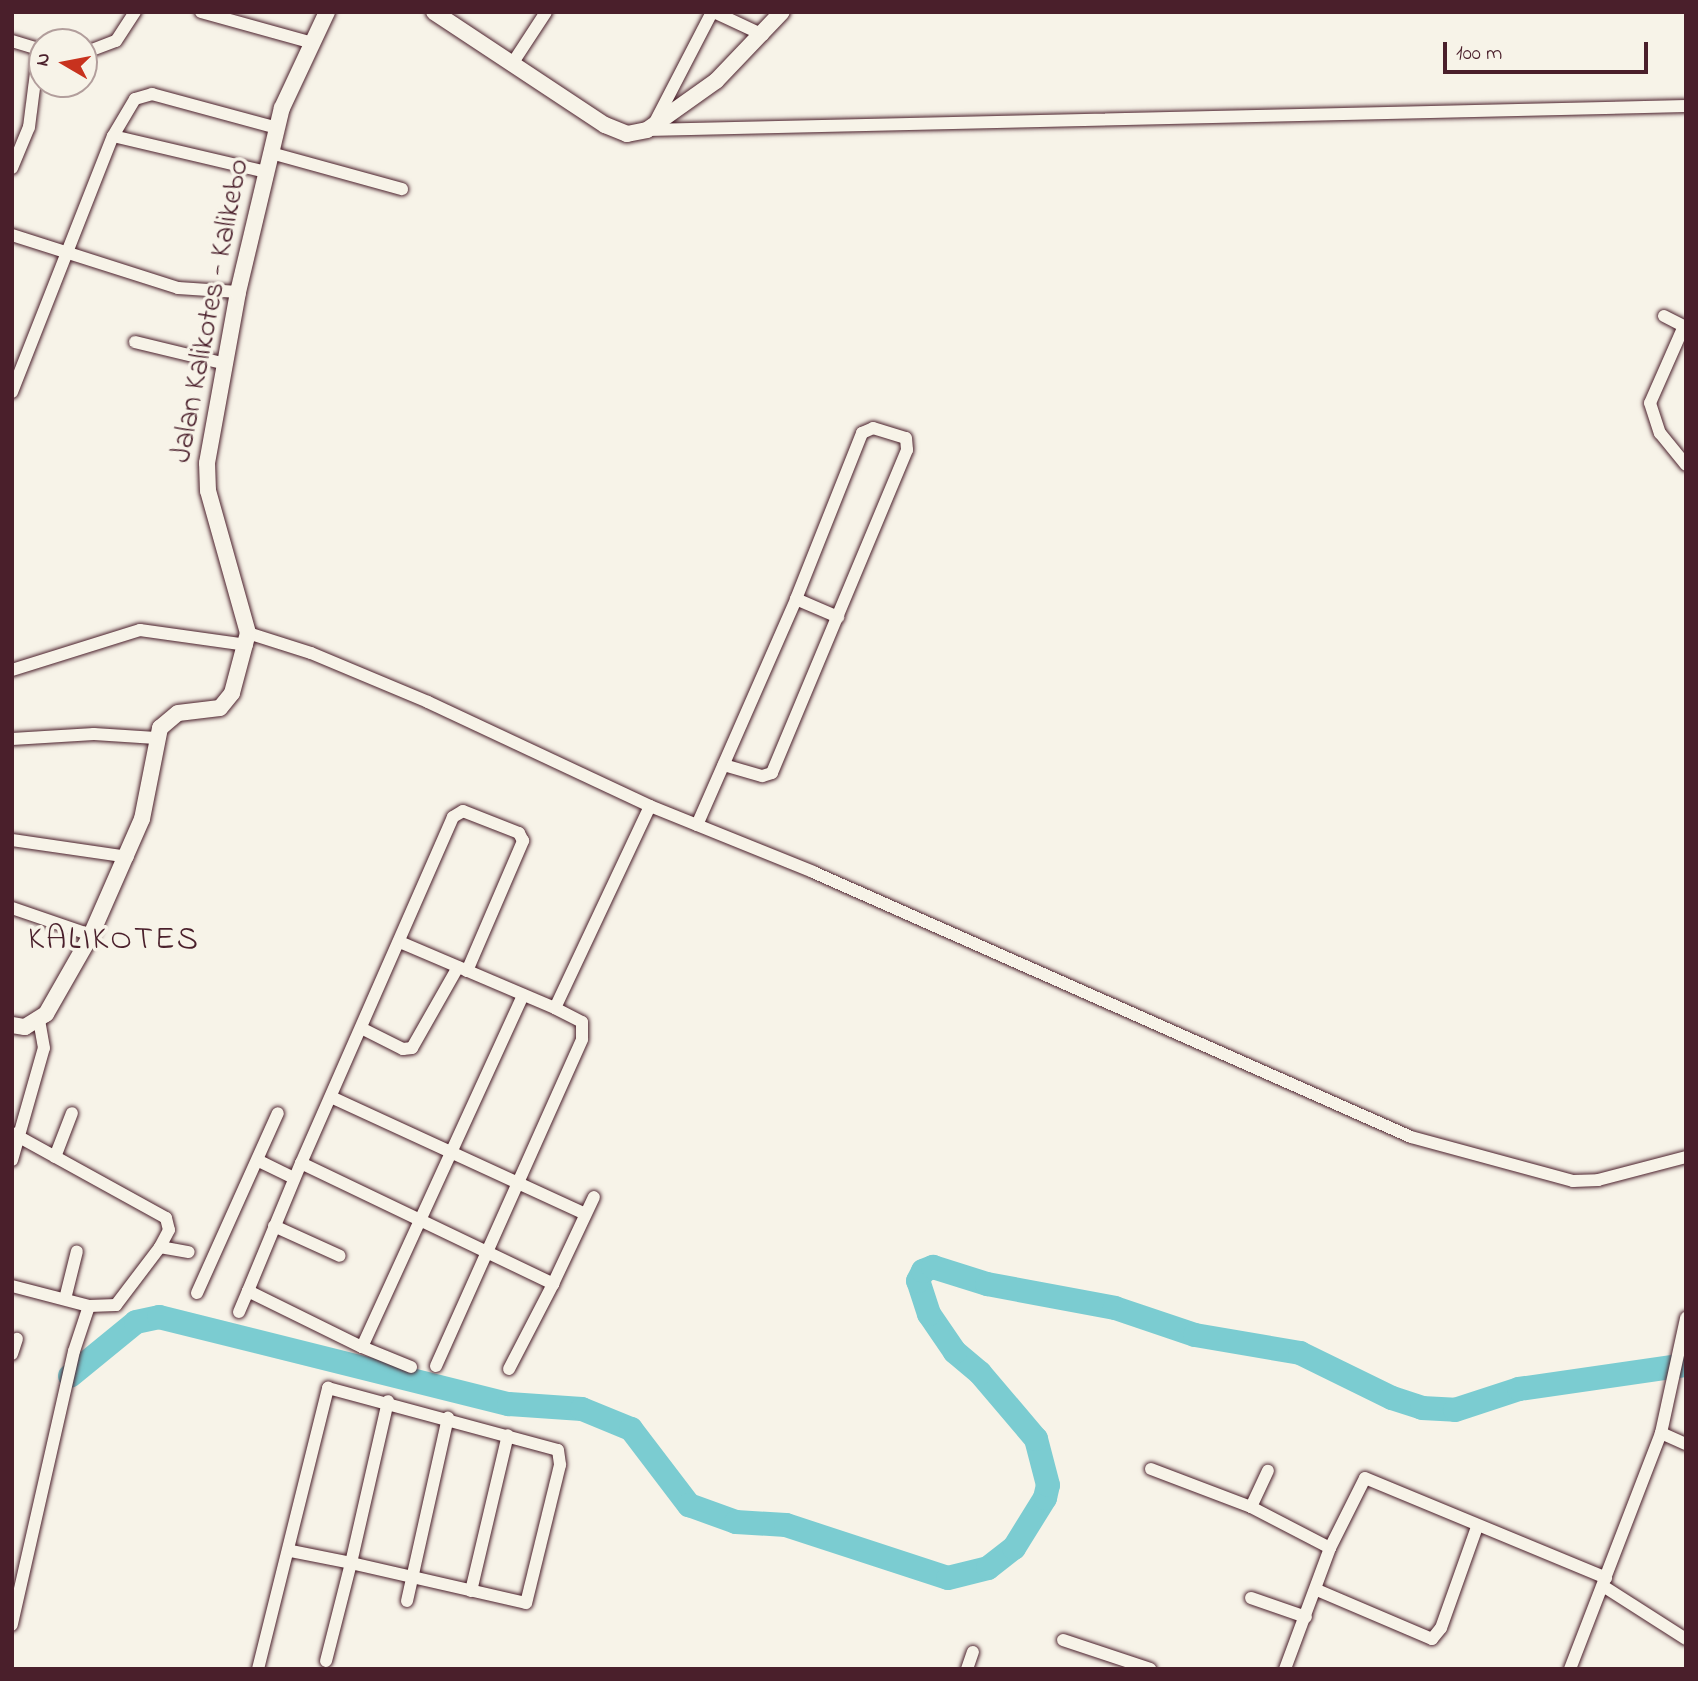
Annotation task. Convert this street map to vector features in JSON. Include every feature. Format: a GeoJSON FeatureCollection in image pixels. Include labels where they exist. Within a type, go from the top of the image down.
{"type":"FeatureCollection","features":[{"type":"Feature","properties":{"kind":"street"},"geometry":{"type":"LineString","coordinates":[[98,48],[116,41],[135,12]]}},
{"type":"Feature","properties":{"kind":"street"},"geometry":{"type":"LineString","coordinates":[[201,12],[313,43]]}},
{"type":"Feature","properties":{"kind":"street","name":"Jalan Kalikotes - Kalikebo"},"geometry":{"type":"LineString","coordinates":[[247,639],[206,478],[238,292],[277,128],[288,92],[327,12]]}},
{"type":"Feature","properties":{"kind":"street"},"geometry":{"type":"LineString","coordinates":[[434,12],[615,131],[650,127],[1686,106]]}},
{"type":"Feature","properties":{"kind":"street"},"geometry":{"type":"LineString","coordinates":[[512,64],[546,12]]}},
{"type":"Feature","properties":{"kind":"street"},"geometry":{"type":"LineString","coordinates":[[650,127],[713,12],[763,35]]}},
{"type":"Feature","properties":{"kind":"street"},"geometry":{"type":"LineString","coordinates":[[650,127],[716,81],[763,35],[782,12]]}},
{"type":"Feature","properties":{"kind":"street"},"geometry":{"type":"LineString","coordinates":[[12,392],[113,136],[135,99],[152,94],[277,128]]}},
{"type":"Feature","properties":{"kind":"street"},"geometry":{"type":"LineString","coordinates":[[12,168],[18,139],[33,109],[34,98]]}},
{"type":"Feature","properties":{"kind":"street"},"geometry":{"type":"LineString","coordinates":[[113,136],[267,172]]}},
{"type":"Feature","properties":{"kind":"street"},"geometry":{"type":"LineString","coordinates":[[271,153],[401,189]]}},
{"type":"Feature","properties":{"kind":"street"},"geometry":{"type":"LineString","coordinates":[[12,235],[178,288],[238,292]]}},
{"type":"Feature","properties":{"kind":"street"},"geometry":{"type":"LineString","coordinates":[[1664,316],[1685,327],[1650,403],[1660,433],[1686,465]]}},
{"type":"Feature","properties":{"kind":"street"},"geometry":{"type":"LineString","coordinates":[[135,342],[226,364]]}},
{"type":"Feature","properties":{"kind":"street"},"geometry":{"type":"LineString","coordinates":[[697,825],[796,599],[862,433],[873,428],[906,438],[907,450],[772,773],[762,776],[724,765]]}},
{"type":"Feature","properties":{"kind":"street"},"geometry":{"type":"LineString","coordinates":[[796,599],[838,617]]}},
{"type":"Feature","properties":{"kind":"street"},"geometry":{"type":"LineString","coordinates":[[12,670],[140,630],[247,639],[311,653],[416,697],[650,806],[1411,1137],[1573,1181],[1598,1180],[1686,1157]]}},
{"type":"Feature","properties":{"kind":"street"},"geometry":{"type":"LineString","coordinates":[[12,1025],[25,1027],[39,1020],[57,997],[91,934],[128,857],[147,802],[156,738],[164,721],[178,713],[214,710],[226,705],[247,639]]}},
{"type":"Feature","properties":{"kind":"street"},"geometry":{"type":"LineString","coordinates":[[12,739],[94,734],[156,738]]}},
{"type":"Feature","properties":{"kind":"street"},"geometry":{"type":"LineString","coordinates":[[555,1007],[650,806]]}},
{"type":"Feature","properties":{"kind":"street"},"geometry":{"type":"LineString","coordinates":[[239,1312],[294,1178],[360,1028],[400,942],[456,814],[467,812],[519,833],[523,841],[463,969],[412,1048],[403,1049],[360,1028]]}},
{"type":"Feature","properties":{"kind":"street"},"geometry":{"type":"LineString","coordinates":[[12,840],[128,857]]}},
{"type":"Feature","properties":{"kind":"street"},"geometry":{"type":"LineString","coordinates":[[12,908],[91,934]]}},
{"type":"Feature","properties":{"kind":"street"},"geometry":{"type":"LineString","coordinates":[[400,942],[555,1007],[582,1022],[583,1033],[436,1366]]}},
{"type":"Feature","properties":{"kind":"street"},"geometry":{"type":"LineString","coordinates":[[362,1347],[523,995]]}},
{"type":"Feature","properties":{"kind":"street"},"geometry":{"type":"LineString","coordinates":[[12,1160],[16,1135],[44,1048],[39,1020]]}},
{"type":"Feature","properties":{"kind":"street"},"geometry":{"type":"LineString","coordinates":[[331,1097],[585,1214]]}},
{"type":"Feature","properties":{"kind":"street"},"geometry":{"type":"LineString","coordinates":[[55,1157],[72,1113]]}},
{"type":"Feature","properties":{"kind":"street"},"geometry":{"type":"LineString","coordinates":[[197,1293],[259,1161],[278,1113]]}},
{"type":"Feature","properties":{"kind":"street"},"geometry":{"type":"LineString","coordinates":[[12,1286],[89,1306],[116,1305],[160,1247],[169,1230],[166,1218],[16,1135]]}},
{"type":"Feature","properties":{"kind":"street"},"geometry":{"type":"LineString","coordinates":[[259,1161],[294,1178]]}},
{"type":"Feature","properties":{"kind":"street"},"geometry":{"type":"LineString","coordinates":[[301,1163],[552,1284]]}},
{"type":"Feature","properties":{"kind":"street"},"geometry":{"type":"LineString","coordinates":[[509,1369],[594,1197]]}},
{"type":"Feature","properties":{"kind":"street"},"geometry":{"type":"LineString","coordinates":[[274,1226],[340,1256]]}},
{"type":"Feature","properties":{"kind":"street"},"geometry":{"type":"LineString","coordinates":[[160,1247],[189,1252]]}},
{"type":"Feature","properties":{"kind":"street"},"geometry":{"type":"LineString","coordinates":[[65,1299],[77,1251]]}},
{"type":"Feature","properties":{"kind":"street"},"geometry":{"type":"LineString","coordinates":[[248,1291],[362,1347],[411,1367]]}},
{"type":"Feature","properties":{"kind":"street"},"geometry":{"type":"LineString","coordinates":[[12,1625],[74,1351],[89,1306]]}},
{"type":"Feature","properties":{"kind":"street"},"geometry":{"type":"LineString","coordinates":[[1570,1669],[1661,1433],[1686,1318]]}},
{"type":"Feature","properties":{"kind":"street"},"geometry":{"type":"LineString","coordinates":[[12,1354],[17,1339]]}},
{"type":"Feature","properties":{"kind":"street"},"geometry":{"type":"LineString","coordinates":[[258,1669],[291,1551],[327,1389],[335,1386],[554,1448],[560,1456],[526,1603],[291,1551]]}},
{"type":"Feature","properties":{"kind":"street"},"geometry":{"type":"LineString","coordinates":[[326,1661],[388,1401]]}},
{"type":"Feature","properties":{"kind":"street"},"geometry":{"type":"LineString","coordinates":[[407,1601],[448,1418]]}},
{"type":"Feature","properties":{"kind":"street"},"geometry":{"type":"LineString","coordinates":[[1661,1433],[1686,1444]]}},
{"type":"Feature","properties":{"kind":"street"},"geometry":{"type":"LineString","coordinates":[[471,1591],[508,1435]]}},
{"type":"Feature","properties":{"kind":"street"},"geometry":{"type":"LineString","coordinates":[[1151,1469],[1251,1507],[1331,1548]]}},
{"type":"Feature","properties":{"kind":"street"},"geometry":{"type":"LineString","coordinates":[[1251,1507],[1268,1471]]}},
{"type":"Feature","properties":{"kind":"street"},"geometry":{"type":"LineString","coordinates":[[1286,1669],[1331,1548],[1365,1478],[1604,1582],[1686,1639]]}},
{"type":"Feature","properties":{"kind":"street"},"geometry":{"type":"LineString","coordinates":[[1317,1590],[1432,1639],[1441,1628],[1477,1527]]}},
{"type":"Feature","properties":{"kind":"street"},"geometry":{"type":"LineString","coordinates":[[1251,1598],[1306,1617]]}},
{"type":"Feature","properties":{"kind":"street"},"geometry":{"type":"LineString","coordinates":[[1063,1640],[1150,1669]]}},
{"type":"Feature","properties":{"kind":"street"},"geometry":{"type":"LineString","coordinates":[[967,1669],[973,1652]]}},
{"type":"Feature","properties":{"kind":"waterway"},"geometry":{"type":"LineString","coordinates":[[70,1376],[136,1322],[159,1317],[509,1404],[582,1409],[631,1429],[689,1505],[736,1522],[786,1525],[948,1578],[988,1568],[1014,1548],[1045,1498],[1048,1485],[1036,1439],[980,1373],[955,1352],[929,1314],[918,1281],[923,1271],[933,1267],[987,1284],[1115,1308],[1195,1335],[1300,1353],[1392,1398],[1422,1408],[1455,1410],[1519,1389],[1686,1365]]}},
{"type":"Feature","properties":{"kind":"district","name":"KALIKOTES"},"geometry":{"type":"Point","coordinates":[114,941]}}]}
